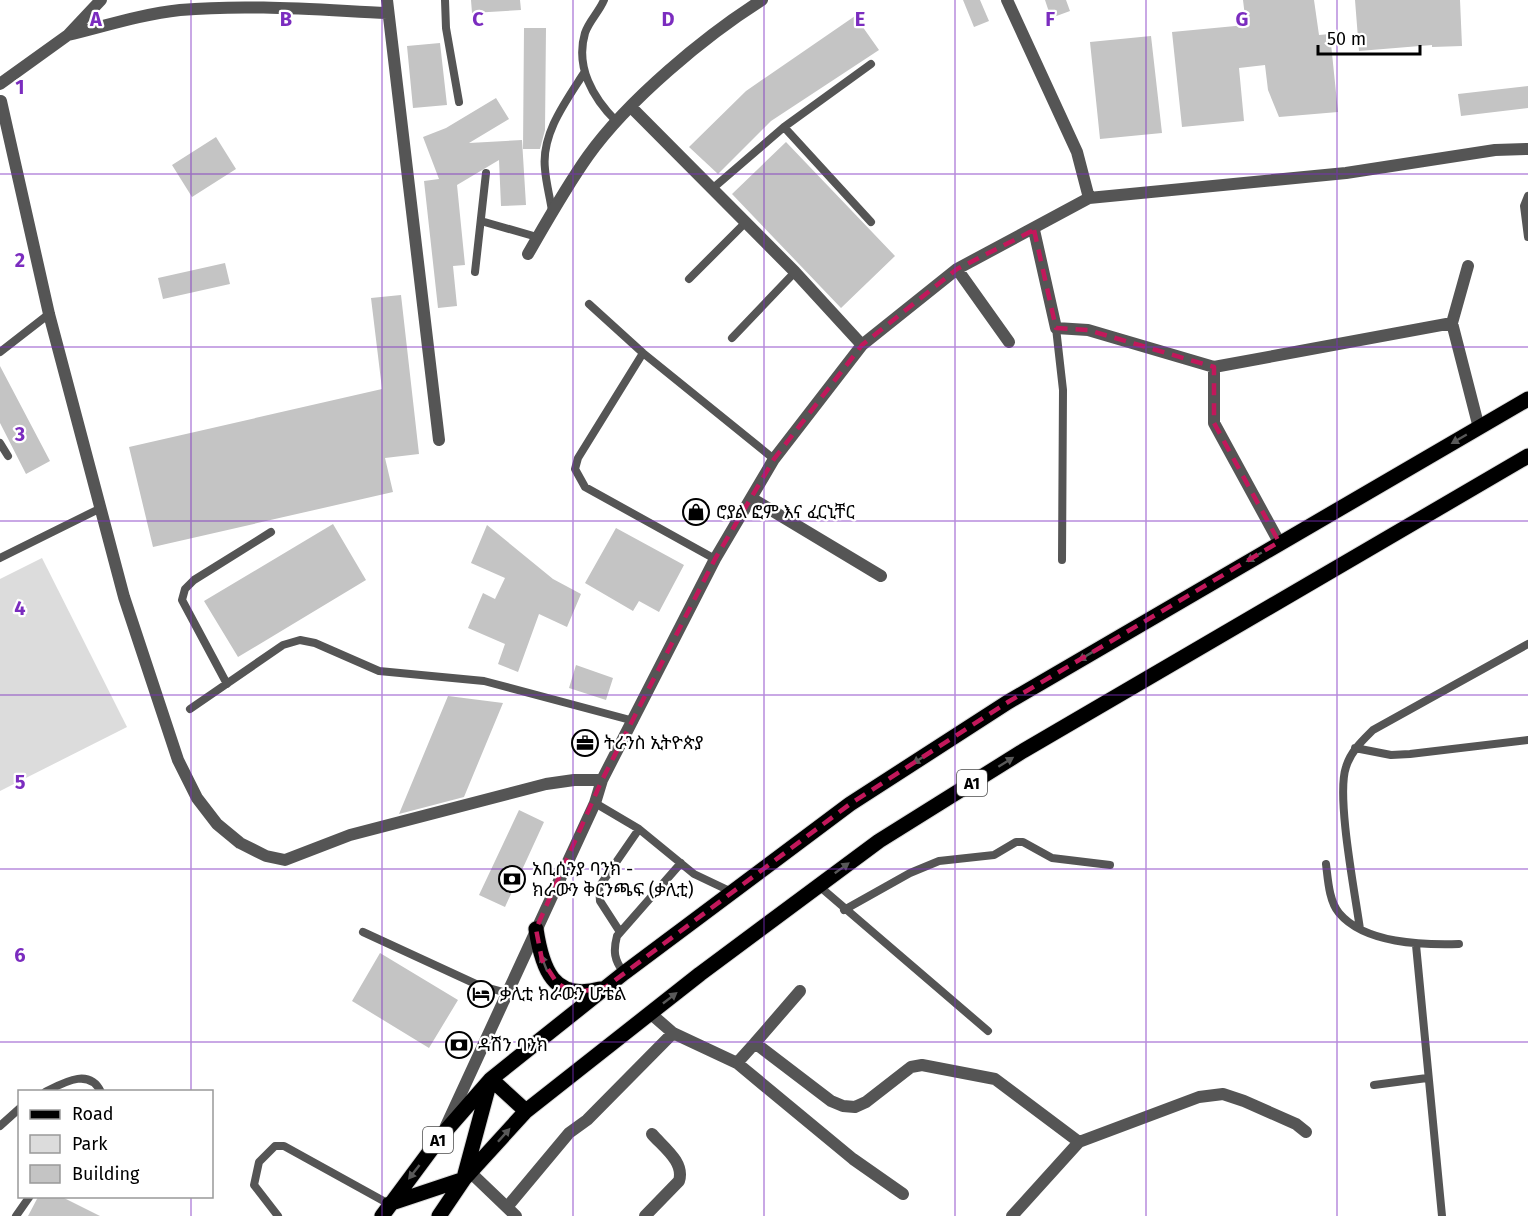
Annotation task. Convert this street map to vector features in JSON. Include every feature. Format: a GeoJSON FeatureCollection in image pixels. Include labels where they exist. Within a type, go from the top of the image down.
{"type":"FeatureCollection","features":[{"type":"Feature","properties":{"kind":"main road","name":"A1"},"geometry":{"type":"LineString","coordinates":[[386,1210],[442,1135],[491,1078],[624,973],[734,893],[849,804],[1008,702],[1279,542],[1528,399]]}},
{"type":"Feature","properties":{"kind":"main road","name":"A1"},"geometry":{"type":"LineString","coordinates":[[439,1216],[467,1175],[526,1111],[650,1013],[879,841],[1023,751],[1528,456]]}},
{"type":"Feature","properties":{"kind":"main road"},"geometry":{"type":"LineString","coordinates":[[536,929],[542,960],[557,983],[573,993],[585,993],[606,987]]}},
{"type":"Feature","properties":{"kind":"main road","name":"A1"},"geometry":{"type":"LineString","coordinates":[[467,1175],[491,1078]]}},
{"type":"Feature","properties":{"kind":"main road"},"geometry":{"type":"LineString","coordinates":[[491,1078],[526,1111]]}},
{"type":"Feature","properties":{"kind":"main road","name":"A1"},"geometry":{"type":"LineString","coordinates":[[386,1210],[467,1175]]}},
{"type":"Feature","properties":{"kind":"street"},"geometry":{"type":"LineString","coordinates":[[0,84],[68,35],[101,0]]}},
{"type":"Feature","properties":{"kind":"street"},"geometry":{"type":"LineString","coordinates":[[387,0],[439,440]]}},
{"type":"Feature","properties":{"kind":"street"},"geometry":{"type":"LineString","coordinates":[[528,254],[552,211],[589,155],[616,121],[727,22],[762,0]]}},
{"type":"Feature","properties":{"kind":"street"},"geometry":{"type":"LineString","coordinates":[[1007,0],[1077,152],[1089,198]]}},
{"type":"Feature","properties":{"kind":"street"},"geometry":{"type":"LineString","coordinates":[[68,35],[137,17],[179,10],[279,9],[387,13]]}},
{"type":"Feature","properties":{"kind":"street"},"geometry":{"type":"LineString","coordinates":[[0,100],[49,314],[124,597],[177,760],[197,798],[217,824],[240,843],[266,856],[285,860],[350,835],[535,787],[574,780],[602,780]]}},
{"type":"Feature","properties":{"kind":"street"},"geometry":{"type":"LineString","coordinates":[[631,107],[795,272],[862,345]]}},
{"type":"Feature","properties":{"kind":"street"},"geometry":{"type":"LineString","coordinates":[[442,1135],[595,803],[602,780],[715,559],[774,459],[862,345],[957,269],[1034,230],[1089,198],[1323,176],[1495,150],[1528,149]]}},
{"type":"Feature","properties":{"kind":"street"},"geometry":{"type":"LineString","coordinates":[[1034,230],[1056,328],[1088,330],[1214,368],[1452,323]]}},
{"type":"Feature","properties":{"kind":"street"},"geometry":{"type":"LineString","coordinates":[[1468,266],[1452,323],[1479,428]]}},
{"type":"Feature","properties":{"kind":"street"},"geometry":{"type":"LineString","coordinates":[[957,269],[1009,342]]}},
{"type":"Feature","properties":{"kind":"street"},"geometry":{"type":"LineString","coordinates":[[1214,368],[1214,423],[1279,542]]}},
{"type":"Feature","properties":{"kind":"street"},"geometry":{"type":"LineString","coordinates":[[751,498],[881,576]]}},
{"type":"Feature","properties":{"kind":"street"},"geometry":{"type":"LineString","coordinates":[[737,1063],[800,990]]}},
{"type":"Feature","properties":{"kind":"street"},"geometry":{"type":"LineString","coordinates":[[650,1013],[673,1034],[737,1063],[853,1159],[903,1194]]}},
{"type":"Feature","properties":{"kind":"street"},"geometry":{"type":"LineString","coordinates":[[467,1175],[512,1211],[569,1133],[587,1120],[673,1034]]}},
{"type":"Feature","properties":{"kind":"street"},"geometry":{"type":"LineString","coordinates":[[754,1043],[831,1101],[843,1106],[855,1107],[866,1102],[902,1072],[922,1065],[995,1079],[1079,1142]]}},
{"type":"Feature","properties":{"kind":"street"},"geometry":{"type":"LineString","coordinates":[[1012,1216],[1079,1142],[1199,1097],[1223,1094],[1279,1116],[1306,1132]]}},
{"type":"Feature","properties":{"kind":"street"},"geometry":{"type":"LineString","coordinates":[[645,1216],[679,1181],[681,1174],[679,1164],[652,1134]]}},
{"type":"Feature","properties":{"kind":"lane"},"geometry":{"type":"LineString","coordinates":[[445,0],[446,28],[459,102]]}},
{"type":"Feature","properties":{"kind":"lane"},"geometry":{"type":"LineString","coordinates":[[604,0],[586,30],[583,46],[584,74],[599,102],[616,121]]}},
{"type":"Feature","properties":{"kind":"lane"},"geometry":{"type":"LineString","coordinates":[[712,189],[784,127],[871,64]]}},
{"type":"Feature","properties":{"kind":"lane"},"geometry":{"type":"LineString","coordinates":[[552,211],[544,167],[546,148],[562,106],[584,74]]}},
{"type":"Feature","properties":{"kind":"lane"},"geometry":{"type":"LineString","coordinates":[[784,127],[871,222]]}},
{"type":"Feature","properties":{"kind":"lane"},"geometry":{"type":"LineString","coordinates":[[475,272],[486,173]]}},
{"type":"Feature","properties":{"kind":"lane"},"geometry":{"type":"LineString","coordinates":[[1528,196],[1524,206],[1528,237]]}},
{"type":"Feature","properties":{"kind":"lane"},"geometry":{"type":"LineString","coordinates":[[481,221],[537,237]]}},
{"type":"Feature","properties":{"kind":"lane"},"geometry":{"type":"LineString","coordinates":[[689,279],[746,223]]}},
{"type":"Feature","properties":{"kind":"lane"},"geometry":{"type":"LineString","coordinates":[[732,338],[795,272]]}},
{"type":"Feature","properties":{"kind":"lane"},"geometry":{"type":"LineString","coordinates":[[589,304],[643,353],[774,459]]}},
{"type":"Feature","properties":{"kind":"lane"},"geometry":{"type":"LineString","coordinates":[[0,352],[49,314]]}},
{"type":"Feature","properties":{"kind":"lane"},"geometry":{"type":"LineString","coordinates":[[1056,328],[1063,390],[1062,560]]}},
{"type":"Feature","properties":{"kind":"lane"},"geometry":{"type":"LineString","coordinates":[[643,353],[578,458],[575,470],[585,487],[715,559]]}},
{"type":"Feature","properties":{"kind":"lane"},"geometry":{"type":"LineString","coordinates":[[0,443],[8,456]]}},
{"type":"Feature","properties":{"kind":"lane"},"geometry":{"type":"LineString","coordinates":[[0,558],[101,508]]}},
{"type":"Feature","properties":{"kind":"lane"},"geometry":{"type":"LineString","coordinates":[[227,684],[182,600],[186,589],[194,580],[271,532]]}},
{"type":"Feature","properties":{"kind":"lane"},"geometry":{"type":"LineString","coordinates":[[190,709],[283,645],[300,640],[315,643],[379,671],[484,681],[634,721]]}},
{"type":"Feature","properties":{"kind":"lane"},"geometry":{"type":"LineString","coordinates":[[1360,929],[1342,792],[1345,768],[1355,748],[1373,730],[1528,644]]}},
{"type":"Feature","properties":{"kind":"lane"},"geometry":{"type":"LineString","coordinates":[[1355,748],[1391,755],[1528,740]]}},
{"type":"Feature","properties":{"kind":"lane"},"geometry":{"type":"LineString","coordinates":[[595,803],[639,829],[694,874],[734,893]]}},
{"type":"Feature","properties":{"kind":"lane"},"geometry":{"type":"LineString","coordinates":[[620,932],[600,900],[599,887],[639,829]]}},
{"type":"Feature","properties":{"kind":"lane"},"geometry":{"type":"LineString","coordinates":[[844,910],[910,873],[939,861],[994,855],[1017,843],[1023,842],[1052,858],[1110,865]]}},
{"type":"Feature","properties":{"kind":"lane"},"geometry":{"type":"LineString","coordinates":[[624,973],[618,965],[613,949],[620,932],[681,863]]}},
{"type":"Feature","properties":{"kind":"lane"},"geometry":{"type":"LineString","coordinates":[[1326,864],[1330,893],[1338,912],[1360,929],[1416,945],[1459,944]]}},
{"type":"Feature","properties":{"kind":"lane"},"geometry":{"type":"LineString","coordinates":[[819,886],[844,910],[988,1030]]}},
{"type":"Feature","properties":{"kind":"lane"},"geometry":{"type":"LineString","coordinates":[[363,932],[478,985],[507,993]]}},
{"type":"Feature","properties":{"kind":"lane"},"geometry":{"type":"LineString","coordinates":[[1416,945],[1442,1216]]}},
{"type":"Feature","properties":{"kind":"lane"},"geometry":{"type":"LineString","coordinates":[[49,1090],[74,1078],[88,1079],[99,1090]]}},
{"type":"Feature","properties":{"kind":"lane"},"geometry":{"type":"LineString","coordinates":[[1374,1085],[1427,1078]]}},
{"type":"Feature","properties":{"kind":"lane"},"geometry":{"type":"LineString","coordinates":[[0,1126],[18,1110]]}},
{"type":"Feature","properties":{"kind":"lane"},"geometry":{"type":"LineString","coordinates":[[278,1216],[254,1185],[260,1162],[268,1150],[275,1146],[284,1146],[386,1210]]}},
{"type":"Feature","properties":{"kind":"lane"},"geometry":{"type":"LineString","coordinates":[[16,1216],[29,1198]]}},
{"type":"Feature","properties":{"kind":"highlighted area"},"geometry":{"type":"Polygon","coordinates":[[[1034,230],[1056,328],[1088,330],[1214,367],[1214,423],[1279,542],[1008,702],[850,804],[606,987],[573,993],[557,983],[542,960],[536,929],[602,780],[715,559],[774,459],[862,345],[957,269],[1034,230]]]}},
{"type":"Feature","properties":{"kind":"green space"},"geometry":{"type":"Polygon","coordinates":[[[42,558],[127,727],[0,791],[0,579],[42,558]]]}},
{"type":"Feature","properties":{"kind":"building"},"geometry":{"type":"Polygon","coordinates":[[[471,0],[520,0],[521,10],[472,13],[471,0]]]}},
{"type":"Feature","properties":{"kind":"building"},"geometry":{"type":"Polygon","coordinates":[[[963,0],[980,0],[989,21],[974,27],[963,0]]]}},
{"type":"Feature","properties":{"kind":"building"},"geometry":{"type":"Polygon","coordinates":[[[1045,0],[1066,0],[1070,11],[1051,18],[1045,0]]]}},
{"type":"Feature","properties":{"kind":"building"},"geometry":{"type":"Polygon","coordinates":[[[1243,0],[1314,0],[1319,35],[1330,34],[1338,112],[1279,117],[1268,90],[1265,65],[1239,68],[1244,121],[1182,127],[1172,32],[1246,25],[1243,0]]]}},
{"type":"Feature","properties":{"kind":"building"},"geometry":{"type":"Polygon","coordinates":[[[1355,0],[1460,0],[1462,46],[1432,47],[1432,45],[1359,51],[1355,0]]]}},
{"type":"Feature","properties":{"kind":"building"},"geometry":{"type":"Polygon","coordinates":[[[855,16],[879,50],[771,121],[718,174],[689,147],[746,91],[855,16]]]}},
{"type":"Feature","properties":{"kind":"building"},"geometry":{"type":"Polygon","coordinates":[[[524,28],[546,28],[545,130],[540,149],[523,149],[524,28]]]}},
{"type":"Feature","properties":{"kind":"building"},"geometry":{"type":"Polygon","coordinates":[[[1151,36],[1162,133],[1100,139],[1090,42],[1151,36]]]}},
{"type":"Feature","properties":{"kind":"building"},"geometry":{"type":"Polygon","coordinates":[[[440,43],[447,105],[413,108],[407,46],[440,43]]]}},
{"type":"Feature","properties":{"kind":"building"},"geometry":{"type":"Polygon","coordinates":[[[1528,86],[1528,108],[1461,116],[1458,94],[1528,86]]]}},
{"type":"Feature","properties":{"kind":"building"},"geometry":{"type":"Polygon","coordinates":[[[496,98],[509,119],[469,143],[522,140],[526,205],[501,206],[499,160],[457,185],[465,265],[453,266],[457,306],[438,308],[424,181],[439,179],[423,137],[446,128],[496,98]]]}},
{"type":"Feature","properties":{"kind":"building"},"geometry":{"type":"Polygon","coordinates":[[[216,137],[236,169],[192,197],[172,165],[216,137]]]}},
{"type":"Feature","properties":{"kind":"building"},"geometry":{"type":"Polygon","coordinates":[[[786,142],[895,256],[841,308],[732,194],[786,142]]]}},
{"type":"Feature","properties":{"kind":"building"},"geometry":{"type":"Polygon","coordinates":[[[225,263],[230,284],[163,299],[158,278],[225,263]]]}},
{"type":"Feature","properties":{"kind":"building"},"geometry":{"type":"Polygon","coordinates":[[[401,295],[419,454],[385,458],[393,492],[153,547],[129,447],[382,389],[371,298],[401,295]]]}},
{"type":"Feature","properties":{"kind":"building"},"geometry":{"type":"Polygon","coordinates":[[[0,366],[50,461],[26,474],[0,423],[0,366]]]}},
{"type":"Feature","properties":{"kind":"building"},"geometry":{"type":"Polygon","coordinates":[[[333,524],[366,580],[238,657],[204,601],[333,524]]]}},
{"type":"Feature","properties":{"kind":"building"},"geometry":{"type":"Polygon","coordinates":[[[487,525],[553,579],[581,594],[567,627],[539,614],[518,672],[498,664],[505,644],[468,628],[483,593],[495,599],[505,578],[471,563],[487,525]]]}},
{"type":"Feature","properties":{"kind":"building"},"geometry":{"type":"Polygon","coordinates":[[[616,528],[684,565],[659,612],[639,601],[633,611],[585,583],[616,528]]]}},
{"type":"Feature","properties":{"kind":"building"},"geometry":{"type":"Polygon","coordinates":[[[576,665],[613,678],[606,700],[569,688],[576,665]]]}},
{"type":"Feature","properties":{"kind":"building"},"geometry":{"type":"Polygon","coordinates":[[[448,696],[503,703],[464,797],[399,814],[448,696]]]}},
{"type":"Feature","properties":{"kind":"building"},"geometry":{"type":"Polygon","coordinates":[[[519,810],[544,822],[505,907],[479,895],[519,810]]]}},
{"type":"Feature","properties":{"kind":"building"},"geometry":{"type":"Polygon","coordinates":[[[380,953],[458,1000],[429,1048],[352,1001],[380,953]]]}},
{"type":"Feature","properties":{"kind":"building"},"geometry":{"type":"Polygon","coordinates":[[[37,1198],[64,1198],[100,1216],[28,1216],[37,1198]]]}},
{"type":"Feature","properties":{"kind":"place","name":"ሮያል ፎም እና ፈርኒቸር"},"geometry":{"type":"Point","coordinates":[696,512]}},
{"type":"Feature","properties":{"kind":"place","name":"ትራንስ ኢትዮጵያ"},"geometry":{"type":"Point","coordinates":[585,743]}},
{"type":"Feature","properties":{"kind":"place","name":"አቢሲንያ ባንክ - ክራውን ቅርንጫፍ (ቃሊቲ)"},"geometry":{"type":"Point","coordinates":[512,879]}},
{"type":"Feature","properties":{"kind":"place","name":"ቃሊቲ ክራውን ሆቴል"},"geometry":{"type":"Point","coordinates":[481,994]}},
{"type":"Feature","properties":{"kind":"place","name":"ዳሽን ባንክ"},"geometry":{"type":"Point","coordinates":[459,1045]}}]}
